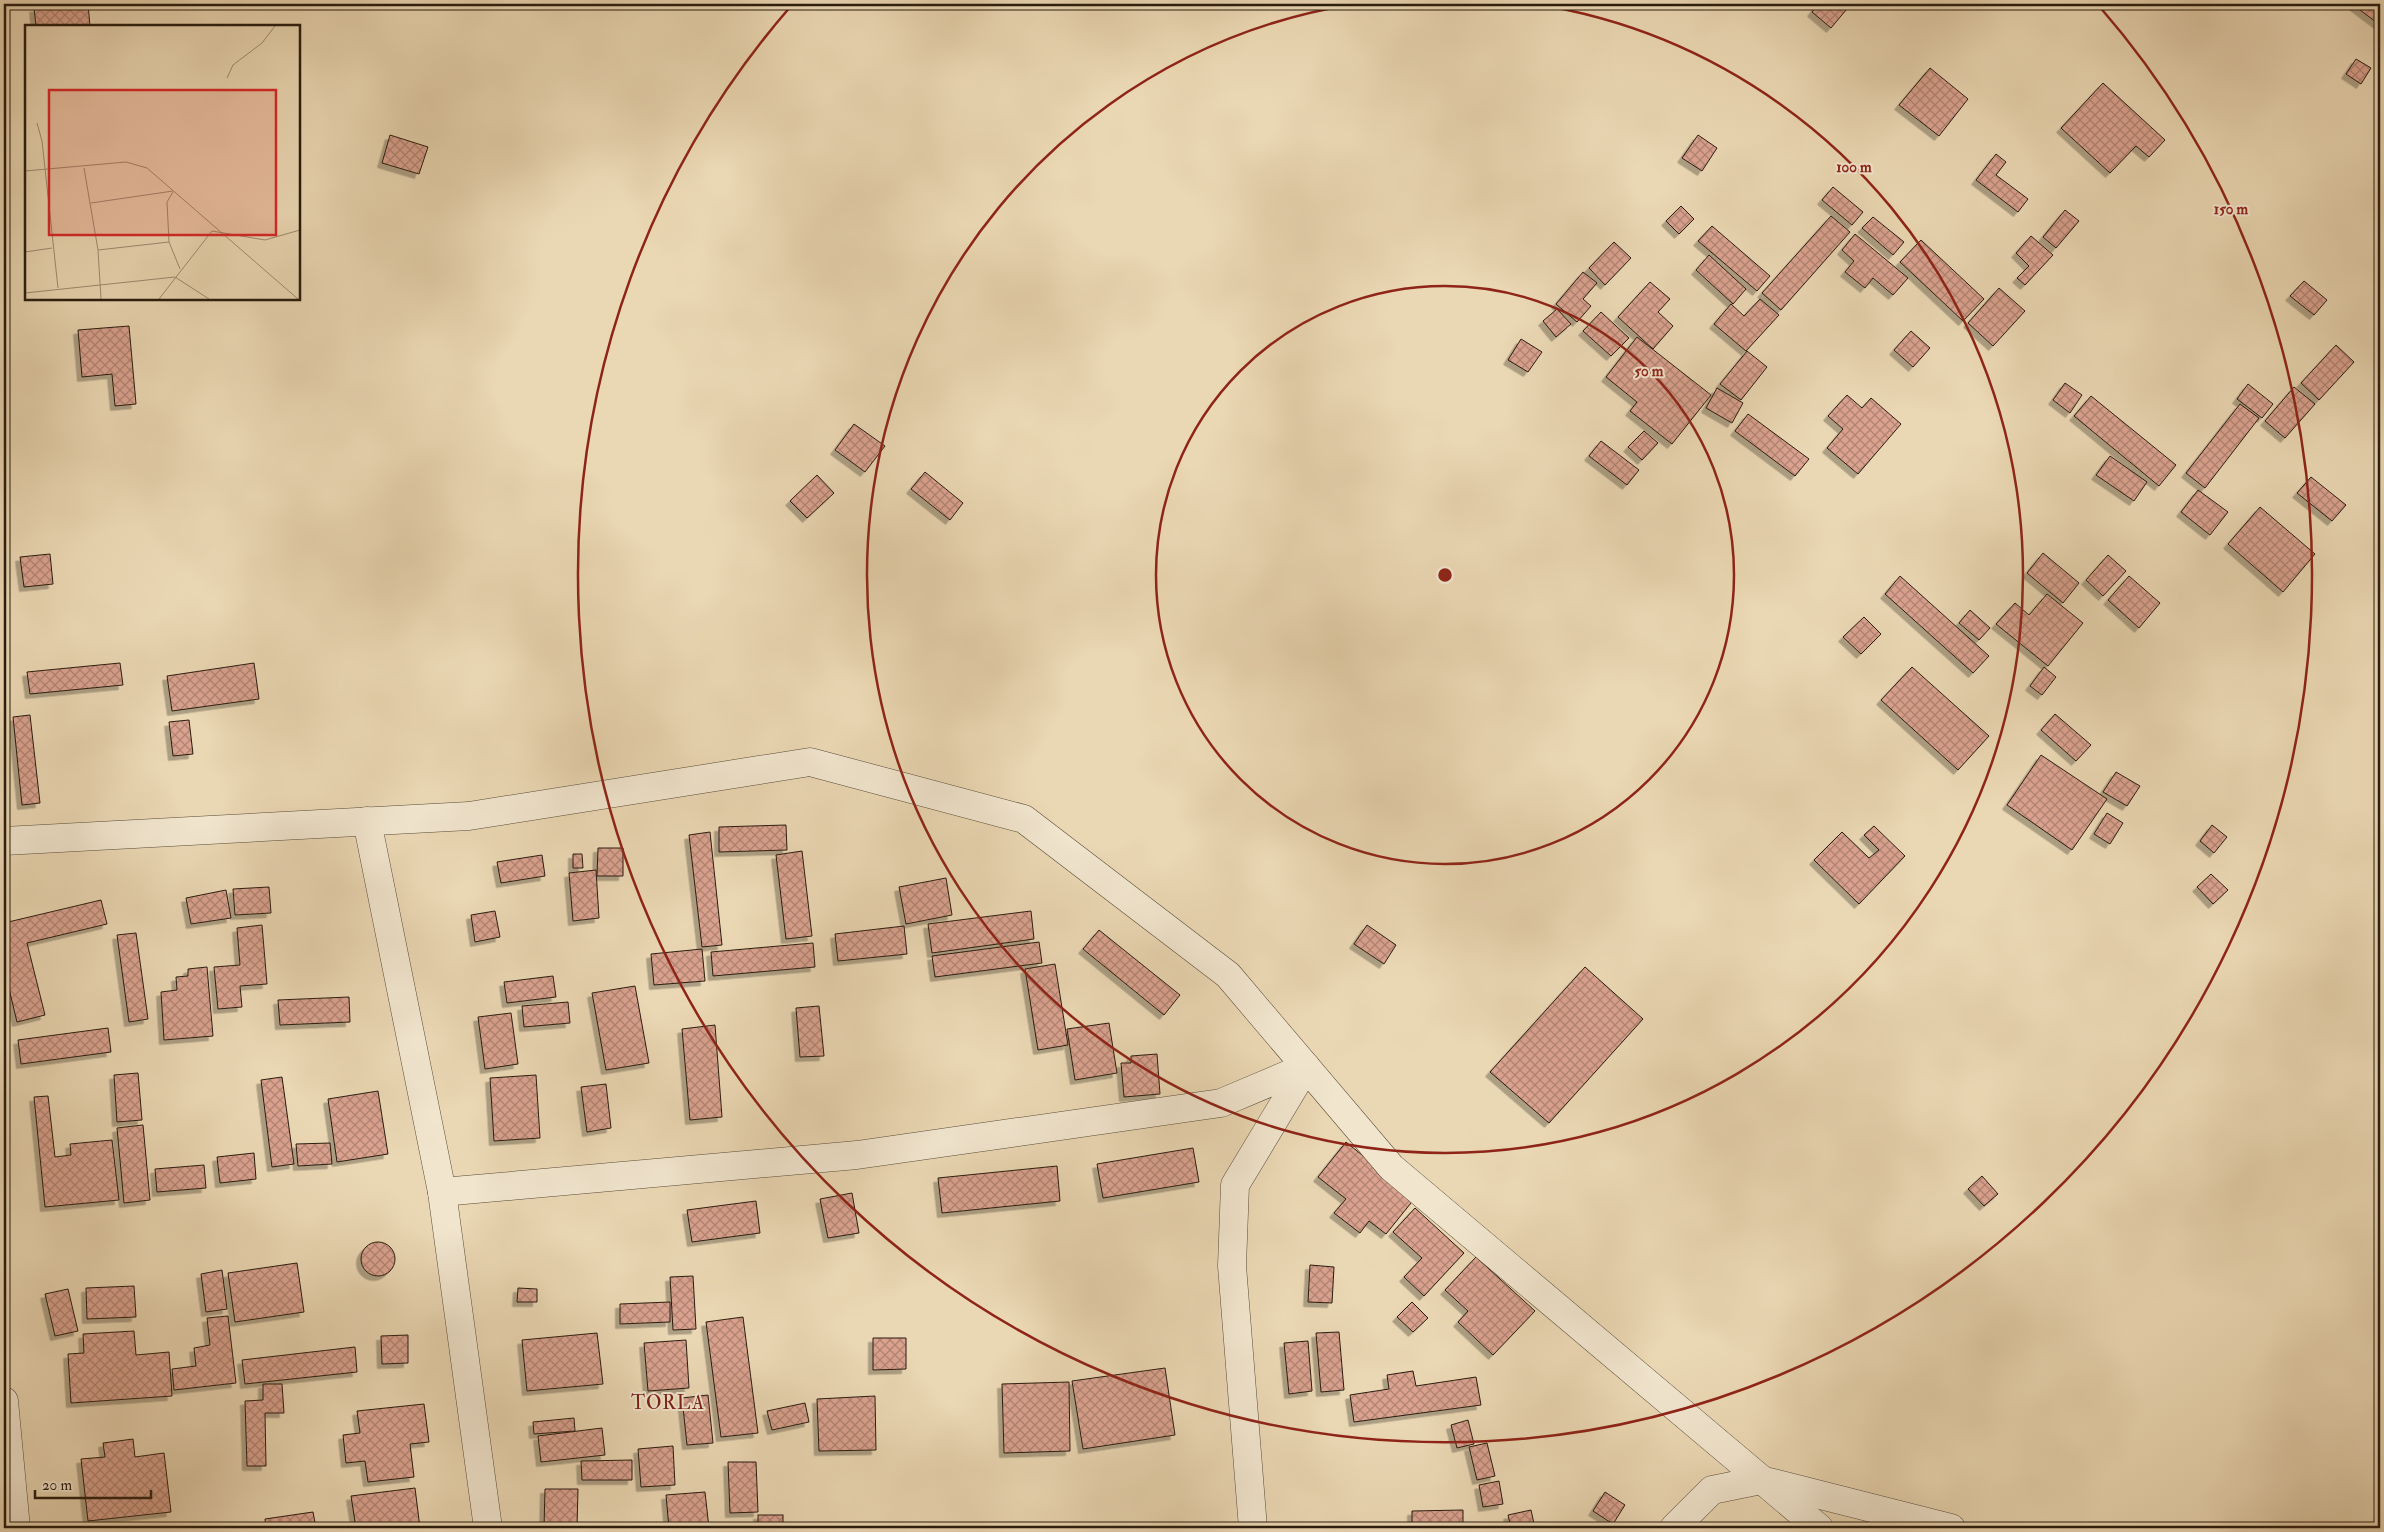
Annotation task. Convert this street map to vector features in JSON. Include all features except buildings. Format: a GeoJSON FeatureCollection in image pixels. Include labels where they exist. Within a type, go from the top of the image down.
{"type":"FeatureCollection","features":[{"type":"Feature","properties":{"kind":"street"},"geometry":{"type":"LineString","coordinates":[[4,841],[469,816],[810,762],[1024,820],[1228,975],[1391,1168],[1819,1528]]}},
{"type":"Feature","properties":{"kind":"street"},"geometry":{"type":"LineString","coordinates":[[367,821],[442,1192],[488,1528]]}},
{"type":"Feature","properties":{"kind":"street"},"geometry":{"type":"LineString","coordinates":[[442,1192],[857,1155],[1221,1104],[1306,1067]]}},
{"type":"Feature","properties":{"kind":"street"},"geometry":{"type":"LineString","coordinates":[[1253,1528],[1232,1266],[1235,1185],[1306,1067]]}},
{"type":"Feature","properties":{"kind":"street"},"geometry":{"type":"LineString","coordinates":[[4,1401],[16,1528]]}},
{"type":"Feature","properties":{"kind":"street"},"geometry":{"type":"LineString","coordinates":[[1674,1528],[1712,1490],[1761,1480],[1951,1528]]}},
{"type":"Feature","properties":{"kind":"district","name":"TORLA"},"geometry":{"type":"Point","coordinates":[668,1402]}}]}
